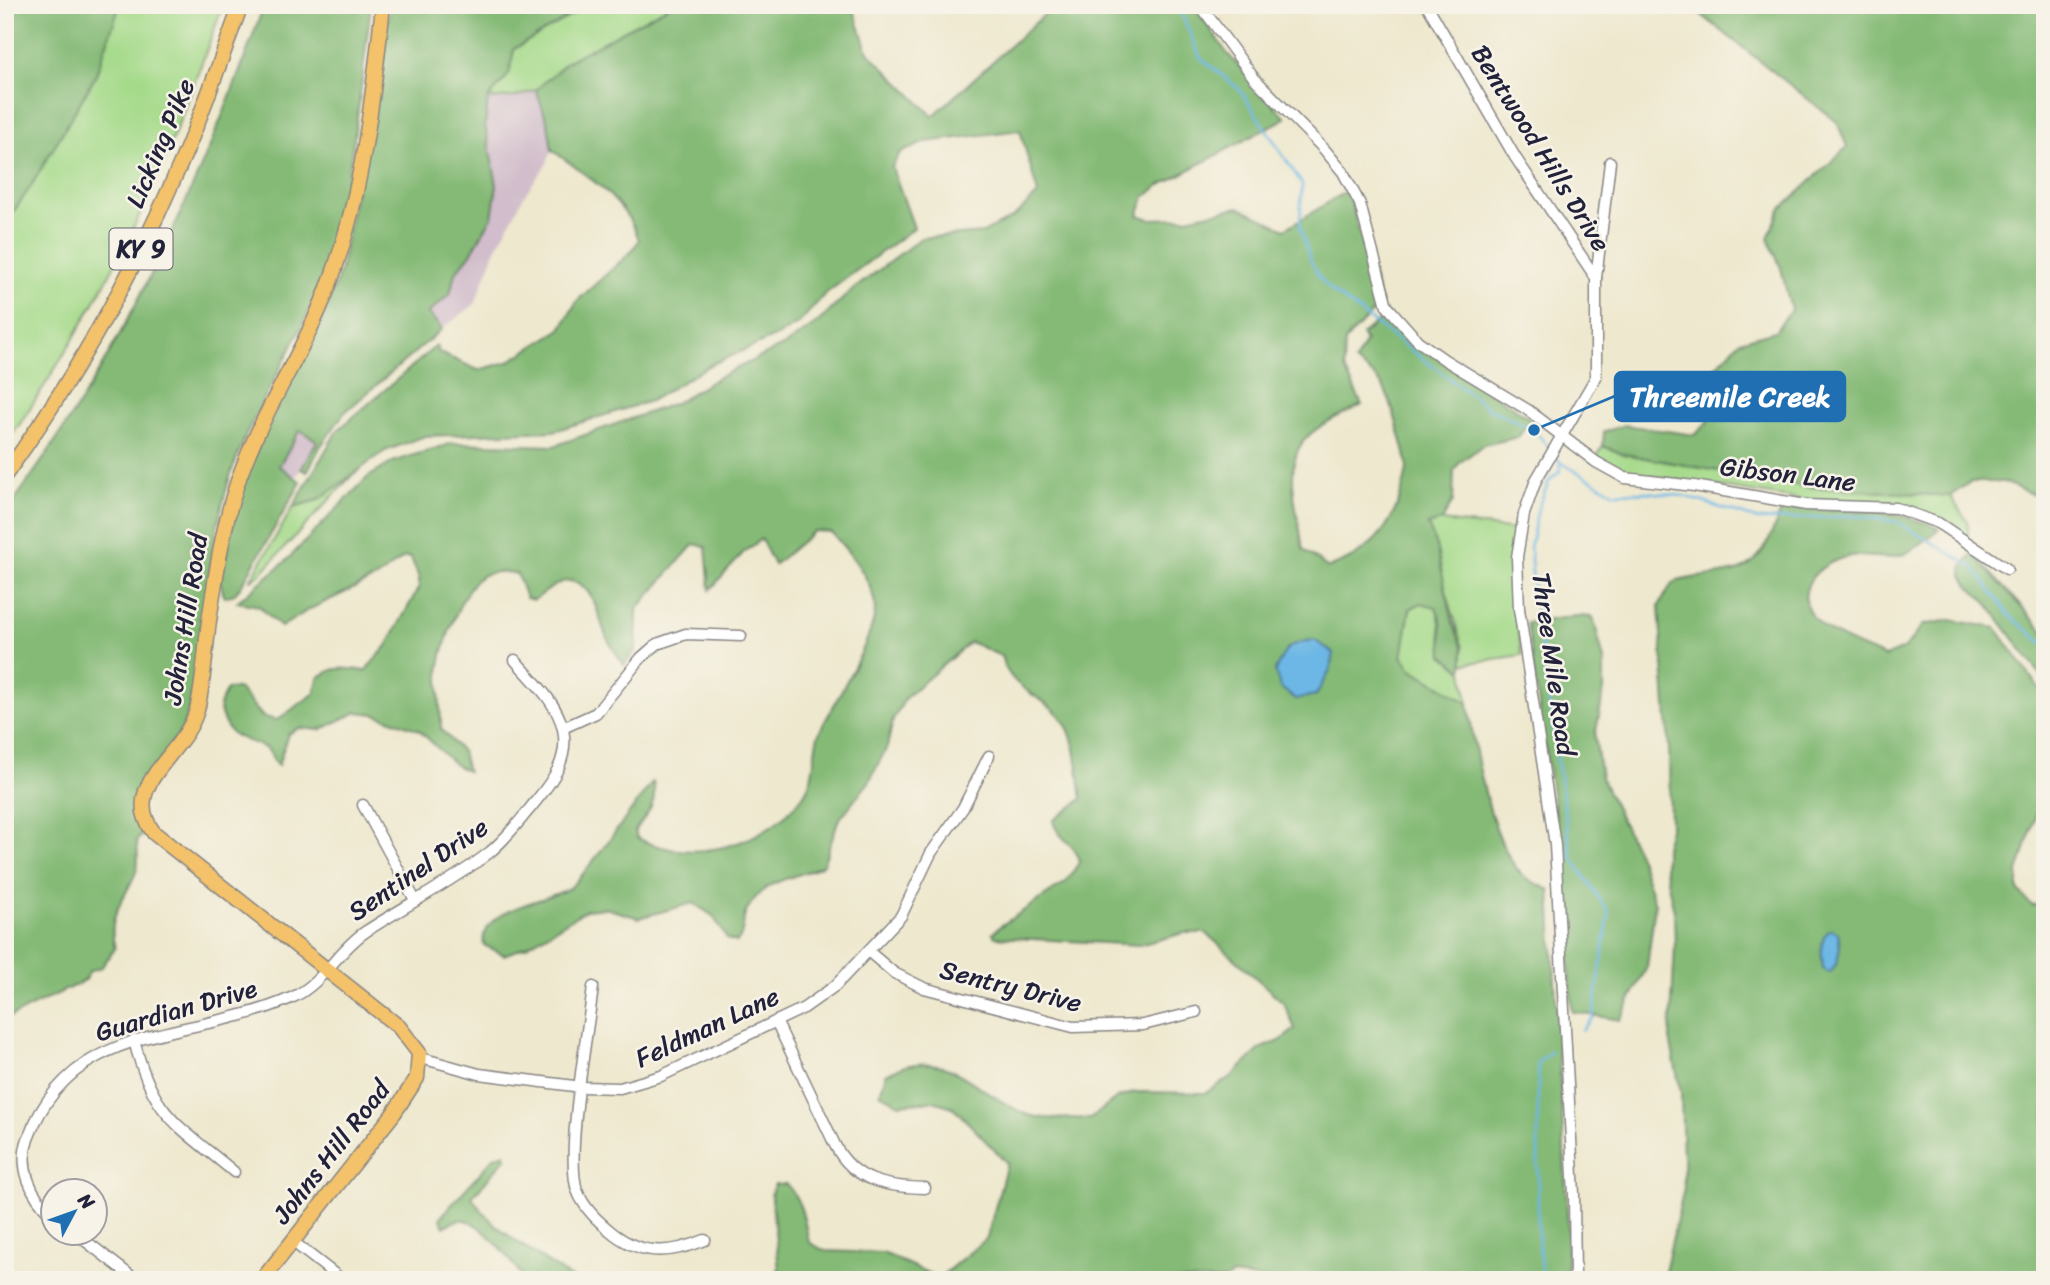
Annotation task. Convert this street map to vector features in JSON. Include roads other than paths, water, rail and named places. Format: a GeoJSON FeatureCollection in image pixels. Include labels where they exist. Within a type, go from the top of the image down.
{"type":"FeatureCollection","features":[{"type":"Feature","properties":{"kind":"main road","name":"Licking Pike"},"geometry":{"type":"LineString","coordinates":[[5,475],[79,363],[145,241],[181,162],[240,5]]}},
{"type":"Feature","properties":{"kind":"main road","name":"Johns Hill Road"},"geometry":{"type":"LineString","coordinates":[[262,1280],[410,1090],[417,1078],[421,1058],[415,1044],[398,1027],[154,833],[143,817],[141,805],[147,786],[178,747],[193,721],[220,551],[235,489],[257,430],[313,321],[335,269],[356,191],[383,5]]}},
{"type":"Feature","properties":{"kind":"street"},"geometry":{"type":"LineString","coordinates":[[1200,5],[1254,78],[1343,172],[1360,204],[1380,288],[1396,319],[1418,341],[1445,360],[1528,410],[1560,440]]}},
{"type":"Feature","properties":{"kind":"street","name":"Bentwood Hills Drive"},"geometry":{"type":"LineString","coordinates":[[1427,5],[1515,157],[1596,278]]}},
{"type":"Feature","properties":{"kind":"street","name":"Three Mile Road"},"geometry":{"type":"LineString","coordinates":[[1575,1280],[1574,1194],[1555,845],[1517,583],[1520,530],[1530,497],[1545,464],[1596,377],[1596,278],[1610,162]]}},
{"type":"Feature","properties":{"kind":"street","name":"Gibson Lane"},"geometry":{"type":"LineString","coordinates":[[1560,440],[1607,470],[1625,478],[1694,486],[1806,505],[1878,507],[1911,512],[1938,523],[2007,569]]}},
{"type":"Feature","properties":{"kind":"street"},"geometry":{"type":"LineString","coordinates":[[515,660],[554,707],[563,728],[596,713],[641,658],[657,644],[686,634],[741,636]]}},
{"type":"Feature","properties":{"kind":"street","name":"Sentinel Drive"},"geometry":{"type":"LineString","coordinates":[[326,972],[346,945],[483,857],[511,832],[555,777],[564,753],[563,728]]}},
{"type":"Feature","properties":{"kind":"street","name":"Feldman Lane"},"geometry":{"type":"LineString","coordinates":[[421,1058],[479,1074],[608,1089],[634,1086],[776,1021],[825,994],[901,916],[931,853],[963,808],[989,756]]}},
{"type":"Feature","properties":{"kind":"street"},"geometry":{"type":"LineString","coordinates":[[363,804],[415,900]]}},
{"type":"Feature","properties":{"kind":"street","name":"Sentry Drive"},"geometry":{"type":"LineString","coordinates":[[868,951],[894,972],[924,988],[1073,1027],[1143,1025],[1196,1012]]}},
{"type":"Feature","properties":{"kind":"street","name":"Guardian Drive"},"geometry":{"type":"LineString","coordinates":[[38,1200],[26,1172],[25,1153],[34,1125],[52,1094],[74,1071],[93,1057],[134,1040],[286,1000],[308,989],[326,972]]}},
{"type":"Feature","properties":{"kind":"street"},"geometry":{"type":"LineString","coordinates":[[593,987],[573,1171],[578,1193],[590,1213],[617,1237],[641,1249],[670,1251],[705,1240]]}},
{"type":"Feature","properties":{"kind":"street"},"geometry":{"type":"LineString","coordinates":[[776,1021],[835,1145],[848,1164],[877,1184],[925,1188]]}},
{"type":"Feature","properties":{"kind":"street"},"geometry":{"type":"LineString","coordinates":[[134,1040],[148,1088],[160,1108],[234,1172]]}},
{"type":"Feature","properties":{"kind":"street"},"geometry":{"type":"LineString","coordinates":[[292,1241],[342,1280]]}},
{"type":"Feature","properties":{"kind":"street"},"geometry":{"type":"LineString","coordinates":[[91,1246],[135,1280]]}},
{"type":"Feature","properties":{"kind":"water"},"geometry":{"type":"Polygon","coordinates":[[[1314,640],[1334,653],[1330,671],[1316,695],[1295,699],[1280,687],[1275,671],[1288,648],[1314,640]]]}},
{"type":"Feature","properties":{"kind":"water"},"geometry":{"type":"Polygon","coordinates":[[[1831,929],[1838,933],[1839,949],[1835,965],[1829,973],[1823,969],[1822,947],[1824,937],[1831,929]]]}},
{"type":"Feature","properties":{"kind":"waterway"},"geometry":{"type":"LineString","coordinates":[[1178,5],[1200,57],[1240,90],[1302,184],[1300,227],[1319,277],[1333,292],[1490,409],[1534,430],[1551,450]]}},
{"type":"Feature","properties":{"kind":"waterway"},"geometry":{"type":"LineString","coordinates":[[1555,456],[1560,462],[1614,493],[1646,492],[1684,496],[1759,520],[1857,516],[1897,522],[1973,567],[2009,615],[2045,645]]}},
{"type":"Feature","properties":{"kind":"waterway"},"geometry":{"type":"LineString","coordinates":[[1560,463],[1560,471],[1549,481],[1538,508],[1530,548],[1534,595],[1571,856],[1609,913],[1593,1018],[1582,1030]]}},
{"type":"Feature","properties":{"kind":"waterway"},"geometry":{"type":"LineString","coordinates":[[1542,1277],[1538,1235],[1538,1062],[1552,1051]]}},
{"type":"Feature","properties":{"kind":"place","name":"Threemile Creek"},"geometry":{"type":"Point","coordinates":[1534,430]}}]}
